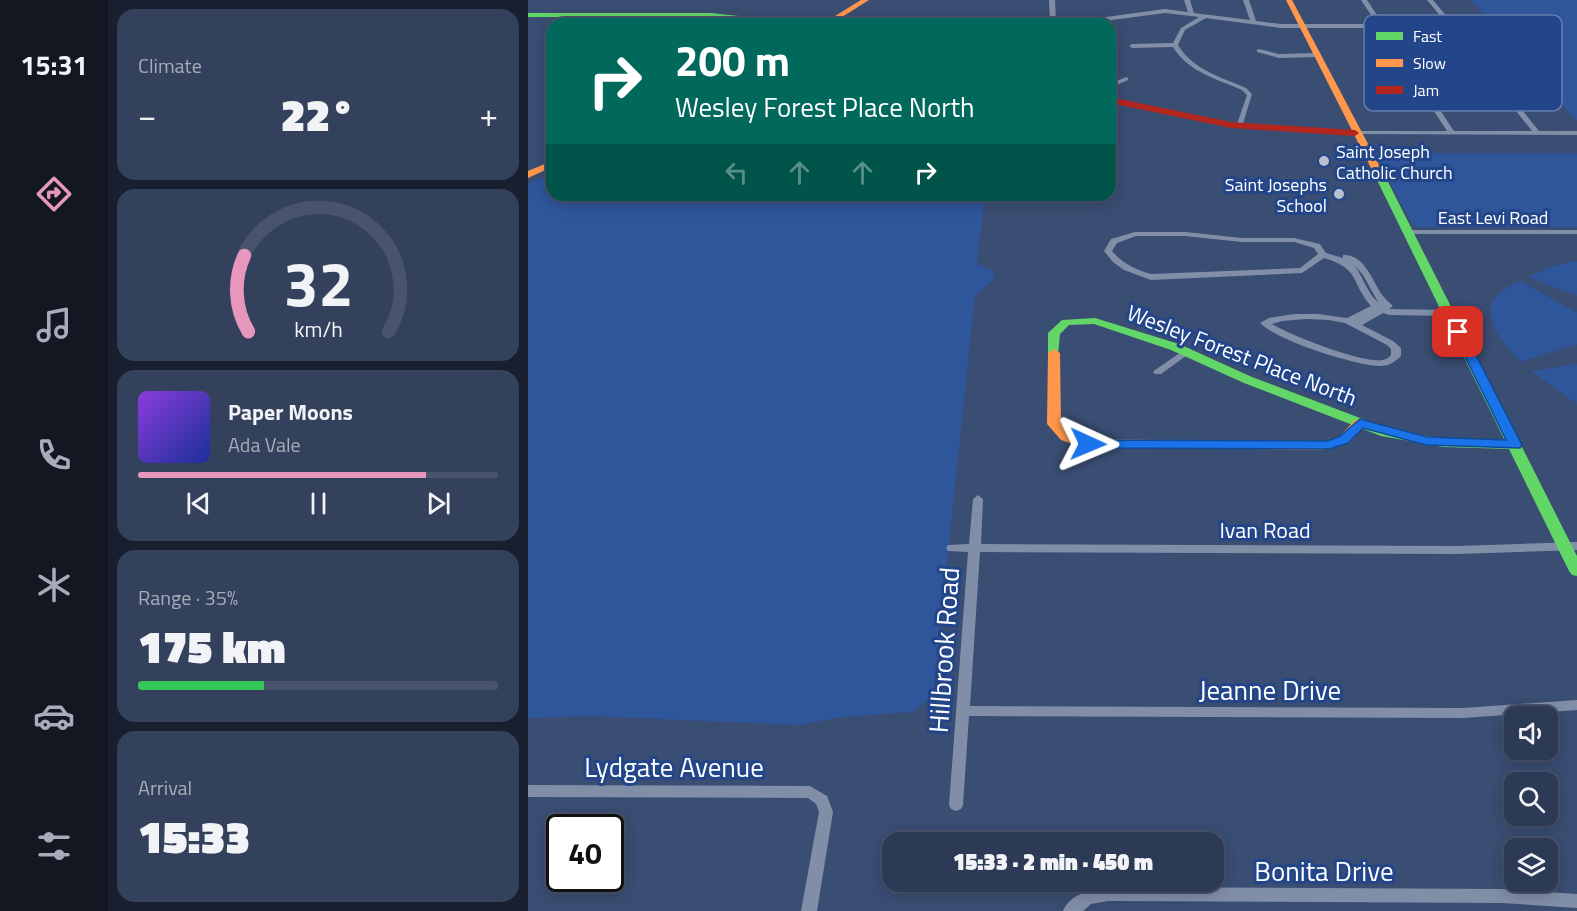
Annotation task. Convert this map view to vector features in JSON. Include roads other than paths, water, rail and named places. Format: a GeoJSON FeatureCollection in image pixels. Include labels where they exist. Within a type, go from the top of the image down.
{"type":"FeatureCollection","features":[{"type":"Feature","properties":{"kind":"main road"},"geometry":{"type":"LineString","coordinates":[[836,18],[866,0]]}},
{"type":"Feature","properties":{"kind":"main road"},"geometry":{"type":"LineString","coordinates":[[1290,0],[1355,133],[1369,154],[1515,445],[1570,546],[1577,572]]}},
{"type":"Feature","properties":{"kind":"main road"},"geometry":{"type":"LineString","coordinates":[[528,15],[711,15],[739,18]]}},
{"type":"Feature","properties":{"kind":"main road"},"geometry":{"type":"LineString","coordinates":[[1116,101],[1184,118],[1239,128],[1304,133],[1355,133]]}},
{"type":"Feature","properties":{"kind":"main road"},"geometry":{"type":"LineString","coordinates":[[528,175],[546,167]]}},
{"type":"Feature","properties":{"kind":"main road","name":"Wesley Forest Place North"},"geometry":{"type":"LineString","coordinates":[[1360,423],[1344,440],[1323,446],[1094,444],[1074,441],[1061,433],[1054,418],[1054,331],[1061,324],[1077,320],[1091,320],[1187,351],[1248,380],[1393,434],[1426,441],[1515,445]]}},
{"type":"Feature","properties":{"kind":"street"},"geometry":{"type":"LineString","coordinates":[[1052,0],[1053,18]]}},
{"type":"Feature","properties":{"kind":"street"},"geometry":{"type":"LineString","coordinates":[[1187,0],[1191,13]]}},
{"type":"Feature","properties":{"kind":"street"},"geometry":{"type":"LineString","coordinates":[[1246,0],[1254,20],[1251,23]]}},
{"type":"Feature","properties":{"kind":"street"},"geometry":{"type":"LineString","coordinates":[[1364,0],[1374,15]]}},
{"type":"Feature","properties":{"kind":"street"},"geometry":{"type":"LineString","coordinates":[[1430,0],[1442,15]]}},
{"type":"Feature","properties":{"kind":"street"},"geometry":{"type":"LineString","coordinates":[[1114,18],[1165,11],[1251,23],[1364,26]]}},
{"type":"Feature","properties":{"kind":"street"},"geometry":{"type":"LineString","coordinates":[[1175,45],[1183,29],[1205,16]]}},
{"type":"Feature","properties":{"kind":"street"},"geometry":{"type":"LineString","coordinates":[[1132,46],[1175,45]]}},
{"type":"Feature","properties":{"kind":"street"},"geometry":{"type":"LineString","coordinates":[[1175,45],[1179,53],[1190,64],[1244,89],[1250,95],[1239,128]]}},
{"type":"Feature","properties":{"kind":"street"},"geometry":{"type":"LineString","coordinates":[[1259,51],[1279,56],[1316,55]]}},
{"type":"Feature","properties":{"kind":"street"},"geometry":{"type":"LineString","coordinates":[[1116,83],[1126,79]]}},
{"type":"Feature","properties":{"kind":"street"},"geometry":{"type":"LineString","coordinates":[[1437,111],[1452,133]]}},
{"type":"Feature","properties":{"kind":"street"},"geometry":{"type":"LineString","coordinates":[[1520,111],[1538,133]]}},
{"type":"Feature","properties":{"kind":"street"},"geometry":{"type":"LineString","coordinates":[[1355,133],[1577,133]]}},
{"type":"Feature","properties":{"kind":"street","name":"East Levi Road"},"geometry":{"type":"LineString","coordinates":[[1408,232],[1577,232]]}},
{"type":"Feature","properties":{"kind":"street"},"geometry":{"type":"LineString","coordinates":[[1322,252],[1302,270],[1160,278],[1136,272],[1113,257],[1108,249],[1123,237],[1135,234],[1242,240],[1294,240],[1322,252],[1349,264],[1364,287],[1382,307]]}},
{"type":"Feature","properties":{"kind":"street"},"geometry":{"type":"LineString","coordinates":[[1322,252],[1354,260],[1375,287],[1382,307]]}},
{"type":"Feature","properties":{"kind":"street"},"geometry":{"type":"LineString","coordinates":[[1364,287],[1375,287]]}},
{"type":"Feature","properties":{"kind":"street"},"geometry":{"type":"LineString","coordinates":[[1352,323],[1394,347],[1396,356],[1386,363],[1364,361],[1289,336],[1265,323],[1331,316],[1352,323],[1382,307],[1405,310],[1448,310]]}},
{"type":"Feature","properties":{"kind":"street"},"geometry":{"type":"LineString","coordinates":[[1158,372],[1187,351]]}},
{"type":"Feature","properties":{"kind":"street","name":"Hillbrook Road"},"geometry":{"type":"LineString","coordinates":[[956,805],[978,499]]}},
{"type":"Feature","properties":{"kind":"street","name":"Ivan Road"},"geometry":{"type":"LineString","coordinates":[[952,548],[1458,550],[1570,546]]}},
{"type":"Feature","properties":{"kind":"street","name":"Jeanne Drive"},"geometry":{"type":"LineString","coordinates":[[963,711],[1463,713],[1577,705]]}},
{"type":"Feature","properties":{"kind":"street","name":"Lydgate Avenue"},"geometry":{"type":"LineString","coordinates":[[528,791],[800,790],[819,797],[826,812],[809,911]]}},
{"type":"Feature","properties":{"kind":"street","name":"Bonita Drive"},"geometry":{"type":"LineString","coordinates":[[1073,909],[1093,896],[1108,894],[1502,896],[1577,902]]}},
{"type":"Feature","properties":{"kind":"place","name":"Saint Joseph Catholic Church"},"geometry":{"type":"Point","coordinates":[1324,161]}},
{"type":"Feature","properties":{"kind":"place","name":"Saint Josephs School"},"geometry":{"type":"Point","coordinates":[1339,194]}}]}
